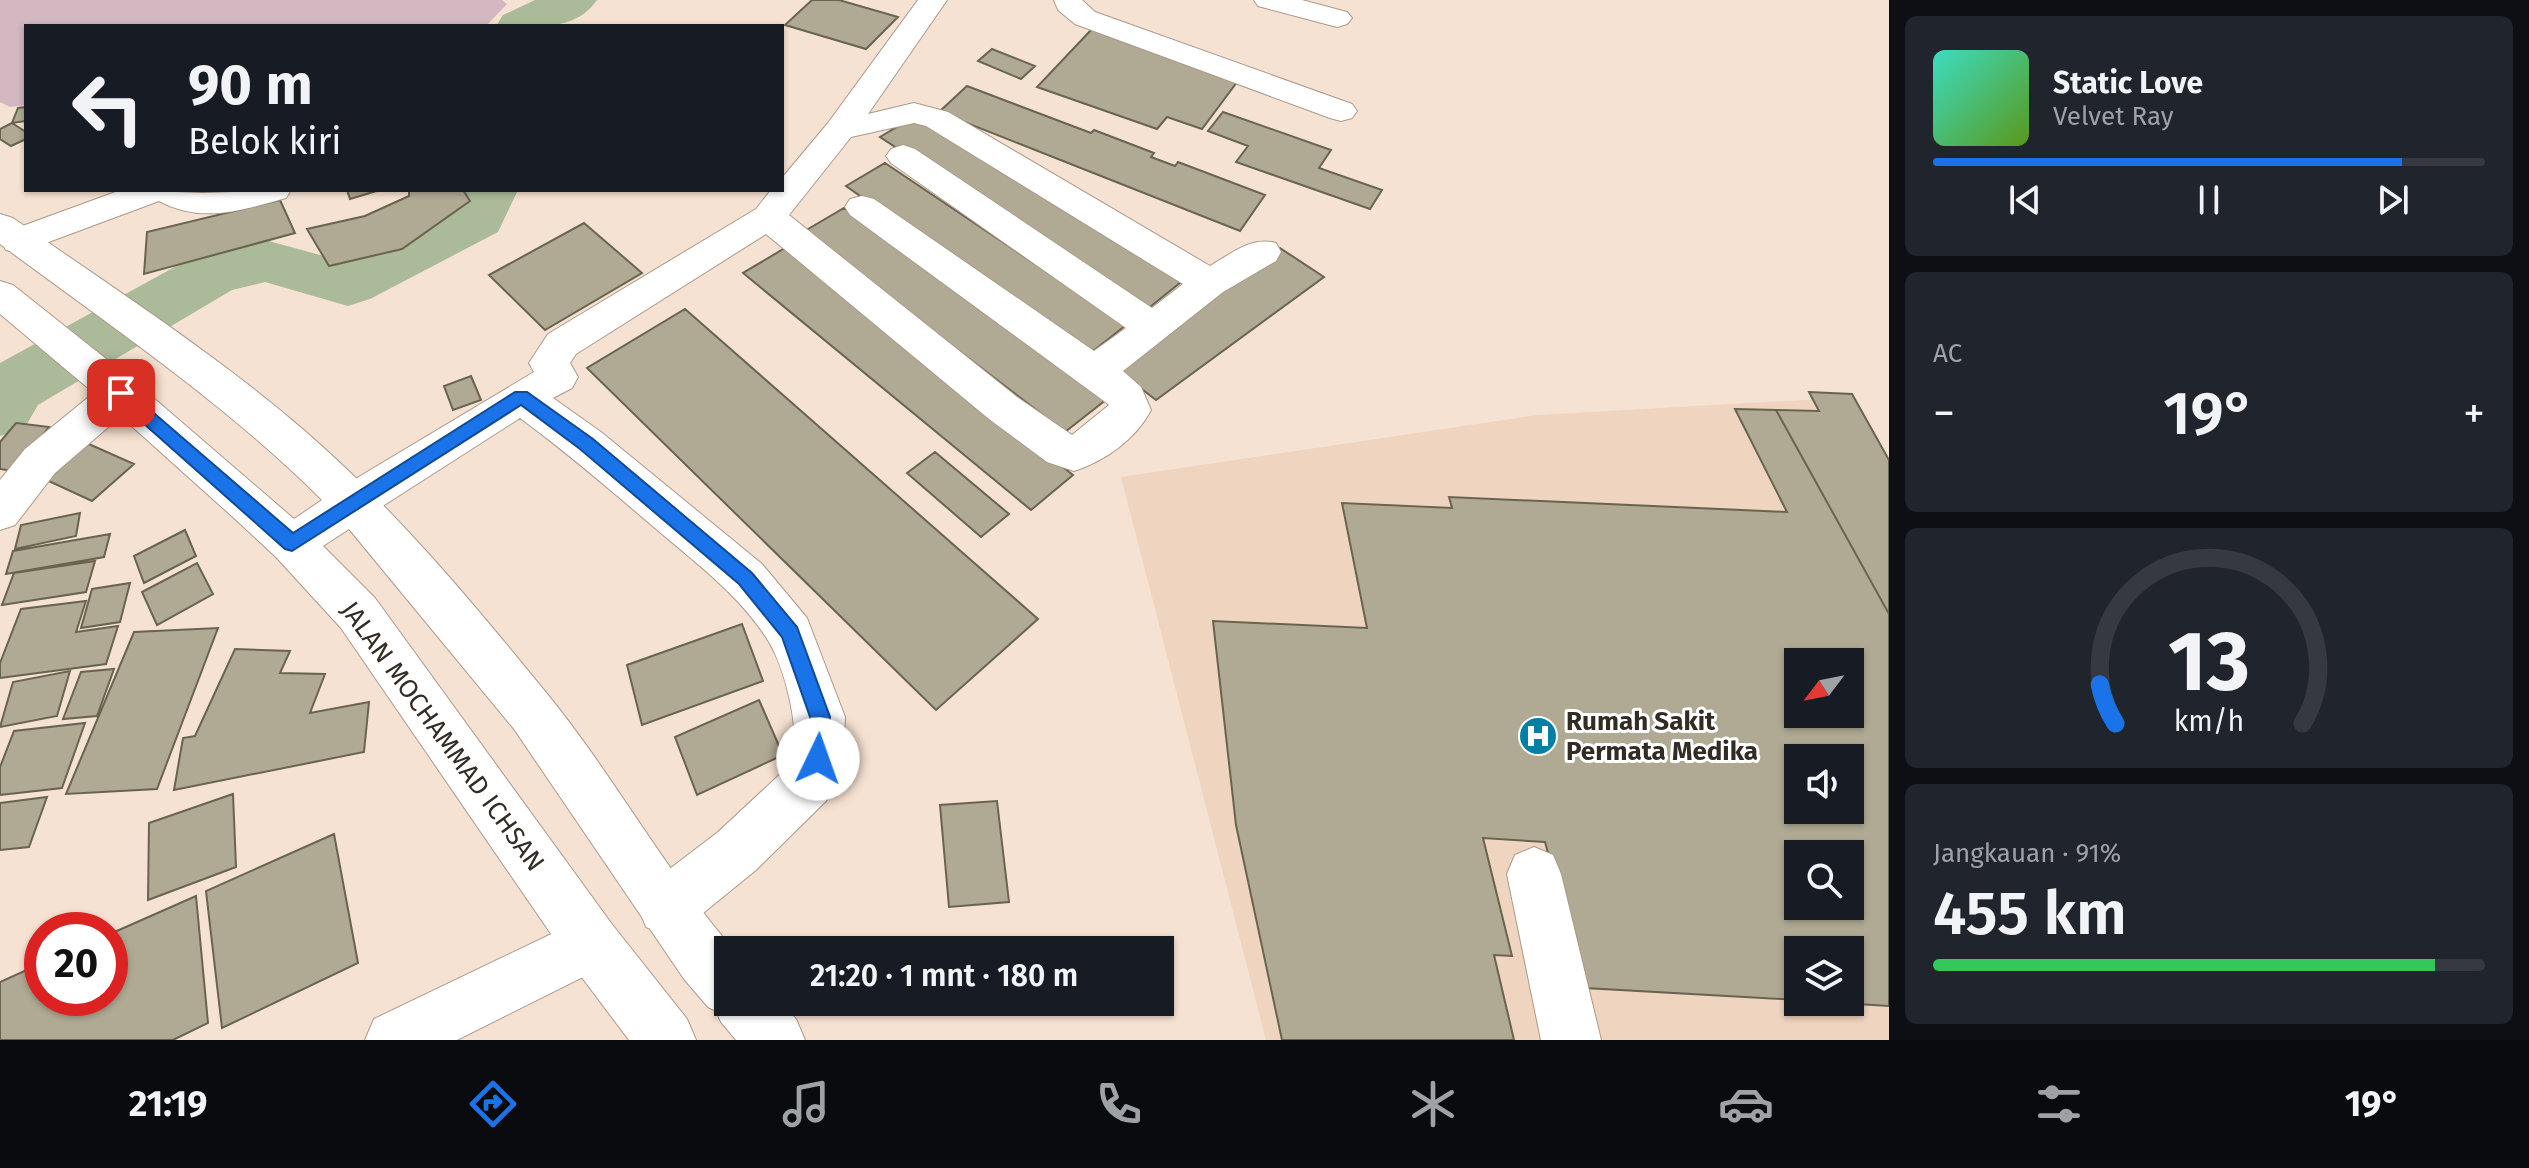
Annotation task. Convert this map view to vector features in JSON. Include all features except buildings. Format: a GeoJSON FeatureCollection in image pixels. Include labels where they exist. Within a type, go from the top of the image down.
{"type":"FeatureCollection","features":[{"type":"Feature","properties":{"kind":"main road"},"geometry":{"type":"LineString","coordinates":[[540,387],[549,363],[562,344],[768,217],[840,130],[933,0]]}},
{"type":"Feature","properties":{"kind":"main road"},"geometry":{"type":"LineString","coordinates":[[1068,0],[1068,4],[1085,18],[1341,111]]}},
{"type":"Feature","properties":{"kind":"main road"},"geometry":{"type":"LineString","coordinates":[[1268,0],[1337,18]]}},
{"type":"Feature","properties":{"kind":"main road"},"geometry":{"type":"LineString","coordinates":[[840,130],[914,113],[937,119],[1210,283]]}},
{"type":"Feature","properties":{"kind":"main road"},"geometry":{"type":"LineString","coordinates":[[903,156],[1152,327]]}},
{"type":"Feature","properties":{"kind":"main road"},"geometry":{"type":"LineString","coordinates":[[6,239],[149,192]]}},
{"type":"Feature","properties":{"kind":"main road"},"geometry":{"type":"LineString","coordinates":[[169,192],[189,203],[203,204],[264,192]]}},
{"type":"Feature","properties":{"kind":"main road"},"geometry":{"type":"LineString","coordinates":[[768,217],[1003,408],[1062,450],[1074,454],[1085,449],[1131,410],[1130,402],[1122,392],[862,207]]}},
{"type":"Feature","properties":{"kind":"main road"},"geometry":{"type":"LineString","coordinates":[[6,239],[100,298],[242,402],[293,445],[352,503],[395,549],[532,713],[666,907],[714,971]]}},
{"type":"Feature","properties":{"kind":"main road"},"geometry":{"type":"LineString","coordinates":[[1095,372],[1210,283],[1263,252]]}},
{"type":"Feature","properties":{"kind":"main road","name":"JALAN MOCHAMMAD ICHSAN"},"geometry":{"type":"LineString","coordinates":[[0,294],[121,393],[292,544],[358,613],[591,943],[666,1040]]}},
{"type":"Feature","properties":{"kind":"main road"},"geometry":{"type":"LineString","coordinates":[[292,544],[352,503],[540,387],[690,299]]}},
{"type":"Feature","properties":{"kind":"main road"},"geometry":{"type":"LineString","coordinates":[[540,387],[586,444],[746,578],[790,633],[820,717],[818,759],[808,783],[737,851],[666,907]]}},
{"type":"Feature","properties":{"kind":"main road"},"geometry":{"type":"LineString","coordinates":[[0,512],[40,461],[121,393]]}},
{"type":"Feature","properties":{"kind":"main road"},"geometry":{"type":"LineString","coordinates":[[1534,874],[1571,1040]]}},
{"type":"Feature","properties":{"kind":"main road"},"geometry":{"type":"LineString","coordinates":[[395,1040],[591,943]]}},
{"type":"Feature","properties":{"kind":"main road"},"geometry":{"type":"LineString","coordinates":[[754,1016],[775,1040]]}},
{"type":"Feature","properties":{"kind":"shaded area"},"geometry":{"type":"Polygon","coordinates":[[[0,0],[502,0],[507,4],[488,24],[24,24],[24,105],[10,107],[0,102],[0,0]]]}},
{"type":"Feature","properties":{"kind":"shaded area","name":"Rumah Sakit Permata Medika"},"geometry":{"type":"Polygon","coordinates":[[[1821,399],[1889,550],[1889,1040],[1266,1040],[1121,477],[1537,415],[1821,399]]]}},
{"type":"Feature","properties":{"kind":"waterway"},"geometry":{"type":"LineString","coordinates":[[525,24],[573,0]]}},
{"type":"Feature","properties":{"kind":"waterway"},"geometry":{"type":"LineString","coordinates":[[0,410],[14,387],[213,273],[265,261],[348,284],[477,218],[488,192]]}},
{"type":"Feature","properties":{"kind":"place","name":"Rumah Sakit Permata Medika"},"geometry":{"type":"Point","coordinates":[1538,736]}},
{"type":"Feature","properties":{"kind":"route"},"geometry":{"type":"LineString","coordinates":[[121,393],[292,544],[521,397],[586,444],[746,578],[790,633],[820,717],[818,759]]}}]}
